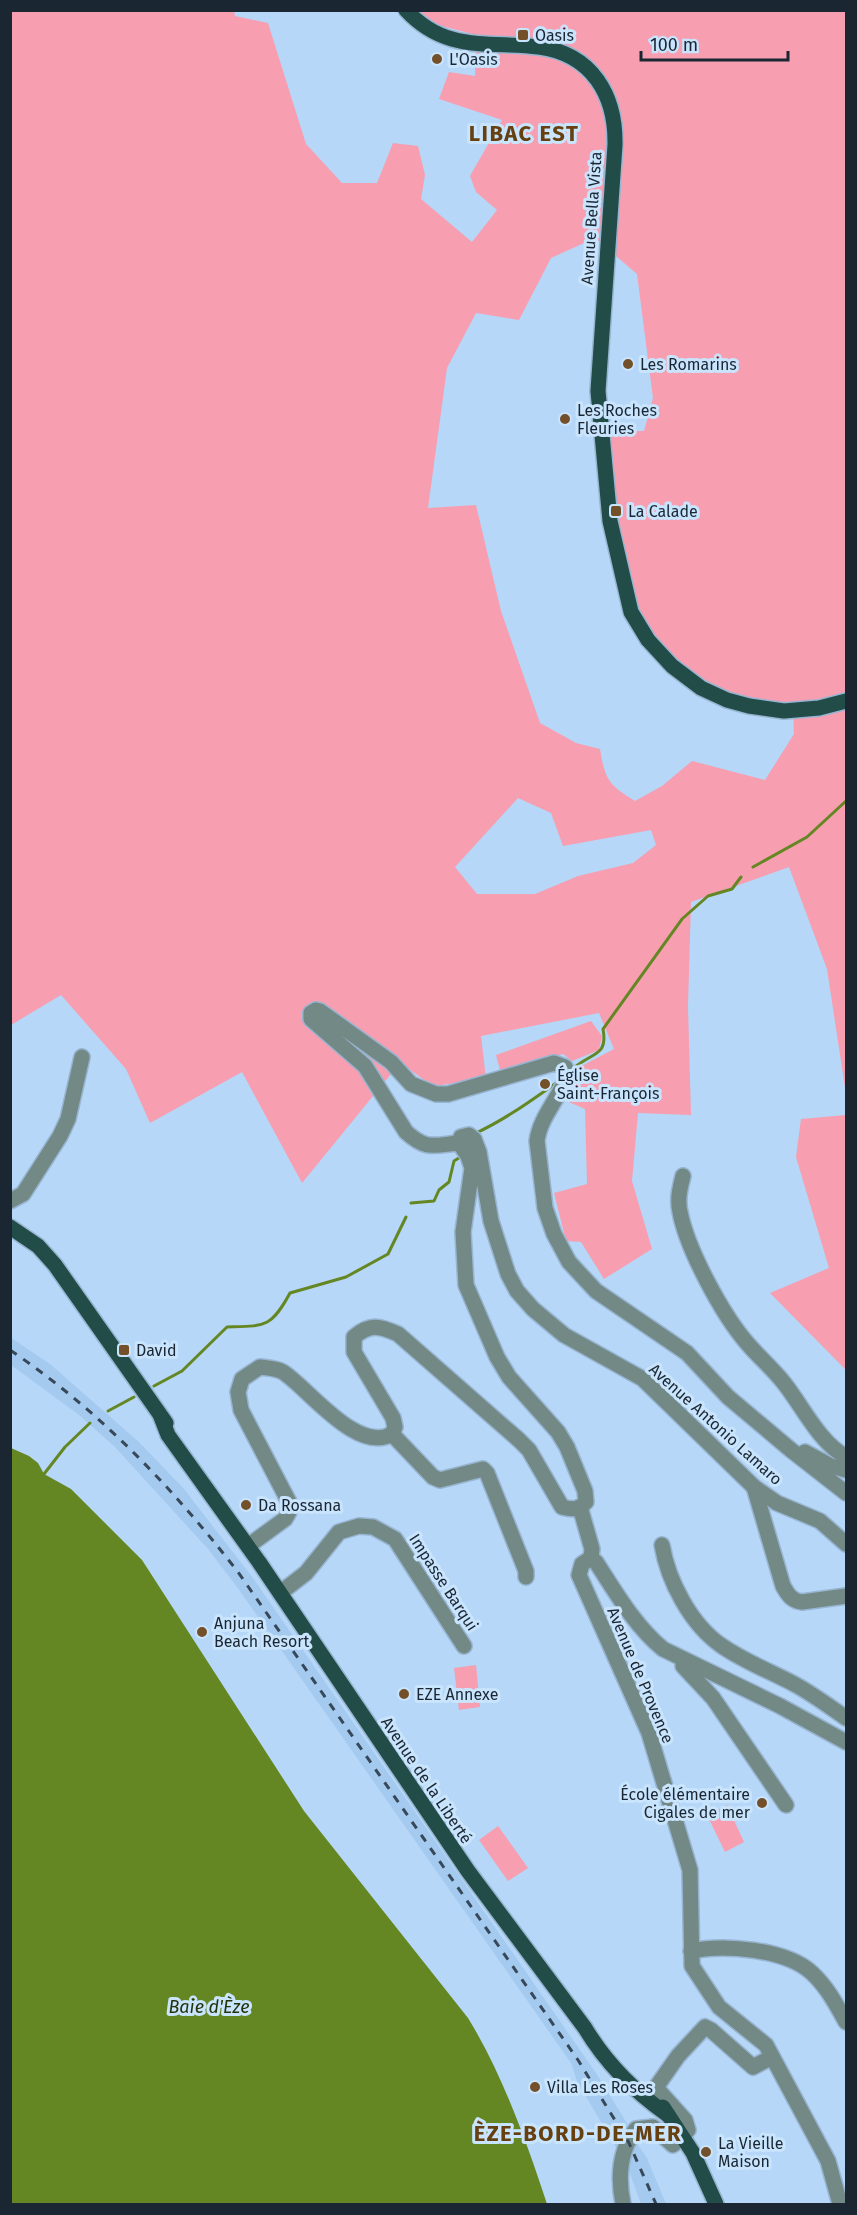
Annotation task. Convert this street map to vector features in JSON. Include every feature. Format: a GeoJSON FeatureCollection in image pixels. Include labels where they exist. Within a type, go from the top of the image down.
{"type":"FeatureCollection","features":[{"type":"Feature","properties":{"kind":"main road","name":"Avenue Bella Vista"},"geometry":{"type":"LineString","coordinates":[[406,10],[429,29],[454,40],[481,44],[542,47],[564,54],[591,74],[611,104],[615,126],[615,145],[598,391],[610,521],[631,612],[648,640],[676,670],[711,694],[738,704],[772,710],[809,709],[846,701]]}},
{"type":"Feature","properties":{"kind":"main road","name":"Avenue de la Liberté"},"geometry":{"type":"LineString","coordinates":[[10,1227],[38,1246],[55,1265],[160,1417],[168,1435],[248,1546],[468,1871],[585,2028],[598,2050],[627,2082],[668,2115],[678,2141],[716,2205]]}},
{"type":"Feature","properties":{"kind":"street"},"geometry":{"type":"LineString","coordinates":[[392,1434],[393,1418],[354,1352],[354,1337],[371,1326],[380,1326],[398,1334],[469,1394],[529,1450],[557,1502],[562,1507],[572,1510],[580,1508],[586,1502],[585,1491],[567,1447],[558,1432],[509,1377],[497,1357],[466,1285],[463,1232],[472,1168],[468,1156],[459,1143],[434,1147],[415,1140],[406,1132],[365,1066],[311,1019],[310,1013],[316,1010],[391,1062],[411,1084],[436,1094],[448,1094],[554,1063],[565,1067],[568,1073],[565,1083],[538,1131],[537,1141],[545,1208],[554,1234],[569,1262],[596,1291],[687,1353],[728,1397],[846,1492]]}},
{"type":"Feature","properties":{"kind":"street"},"geometry":{"type":"LineString","coordinates":[[10,1201],[27,1188],[60,1136],[68,1119],[82,1058]]}},
{"type":"Feature","properties":{"kind":"street","name":"Avenue Antonio Lamaro"},"geometry":{"type":"LineString","coordinates":[[459,1143],[461,1137],[469,1135],[476,1145],[490,1202],[491,1221],[508,1274],[517,1291],[564,1335],[643,1379],[754,1487],[777,1503],[820,1521],[846,1544]]}},
{"type":"Feature","properties":{"kind":"street"},"geometry":{"type":"LineString","coordinates":[[683,1176],[679,1195],[679,1211],[695,1256],[719,1300],[745,1341],[783,1382],[828,1442],[846,1457]]}},
{"type":"Feature","properties":{"kind":"street"},"geometry":{"type":"LineString","coordinates":[[248,1546],[285,1519],[289,1502],[241,1410],[238,1392],[242,1379],[250,1372],[260,1367],[282,1371],[336,1418],[359,1433],[376,1438],[392,1434]]}},
{"type":"Feature","properties":{"kind":"street"},"geometry":{"type":"LineString","coordinates":[[392,1434],[433,1477],[440,1480],[483,1469],[487,1473],[526,1571],[526,1577]]}},
{"type":"Feature","properties":{"kind":"street"},"geometry":{"type":"LineString","coordinates":[[791,1450],[800,1450],[831,1466],[846,1470]]}},
{"type":"Feature","properties":{"kind":"street"},"geometry":{"type":"LineString","coordinates":[[754,1487],[783,1586],[788,1595],[796,1602],[846,1596]]}},
{"type":"Feature","properties":{"kind":"street","name":"Avenue de Provence"},"geometry":{"type":"LineString","coordinates":[[580,1508],[592,1549],[591,1558],[652,1640],[684,1661],[780,1706],[846,1742]]}},
{"type":"Feature","properties":{"kind":"street","name":"Impasse Barqui"},"geometry":{"type":"LineString","coordinates":[[280,1593],[306,1573],[339,1532],[359,1526],[373,1527],[394,1539],[464,1646]]}},
{"type":"Feature","properties":{"kind":"street"},"geometry":{"type":"LineString","coordinates":[[662,1545],[666,1566],[674,1585],[710,1636],[736,1654],[797,1685],[846,1718]]}},
{"type":"Feature","properties":{"kind":"street","name":"Avenue de Provence"},"geometry":{"type":"LineString","coordinates":[[591,1558],[582,1564],[579,1575],[649,1733],[690,1870],[695,1950],[692,1966],[719,2007],[766,2045],[828,2161],[840,2205]]}},
{"type":"Feature","properties":{"kind":"street"},"geometry":{"type":"LineString","coordinates":[[684,1661],[683,1666],[713,1698],[786,1805]]}},
{"type":"Feature","properties":{"kind":"street"},"geometry":{"type":"LineString","coordinates":[[695,1950],[746,1950],[796,1962],[810,1971],[827,1988],[846,2022]]}},
{"type":"Feature","properties":{"kind":"street"},"geometry":{"type":"LineString","coordinates":[[623,2205],[619,2170],[630,2136],[636,2129],[653,2127],[678,2141],[688,2125],[657,2086],[678,2056],[705,2027],[753,2067],[772,2057]]}},
{"type":"Feature","properties":{"kind":"shaded area"},"geometry":{"type":"Polygon","coordinates":[[[10,11],[234,11],[235,16],[268,23],[306,144],[342,183],[377,183],[393,143],[418,146],[425,175],[421,199],[472,242],[497,210],[476,192],[470,176],[502,120],[439,99],[449,72],[475,76],[476,35],[438,25],[419,11],[846,11],[846,1094],[827,969],[789,867],[691,902],[688,1006],[691,1115],[638,1113],[632,1181],[652,1249],[604,1279],[581,1242],[566,1241],[554,1193],[587,1184],[585,1109],[562,1099],[574,1070],[614,1049],[599,1013],[481,1036],[486,1079],[433,1086],[400,1063],[302,1183],[242,1072],[150,1123],[126,1069],[61,995],[11,1025],[10,11]],[[595,238],[551,258],[519,320],[476,313],[447,368],[428,508],[476,505],[501,611],[540,723],[576,743],[600,749],[606,775],[614,786],[635,801],[662,786],[692,761],[765,780],[794,734],[793,703],[757,702],[738,697],[701,681],[668,656],[644,625],[636,607],[621,542],[609,431],[644,431],[653,398],[637,274],[595,238]],[[518,798],[455,867],[477,894],[535,894],[578,876],[633,863],[656,845],[651,830],[563,846],[551,813],[518,798]]]}},
{"type":"Feature","properties":{"kind":"shaded area"},"geometry":{"type":"Polygon","coordinates":[[[591,1021],[602,1036],[599,1050],[572,1061],[563,1054],[501,1074],[496,1055],[591,1021]]]}},
{"type":"Feature","properties":{"kind":"shaded area"},"geometry":{"type":"Polygon","coordinates":[[[846,1115],[846,1370],[770,1293],[829,1268],[796,1157],[801,1119],[846,1115]]]}},
{"type":"Feature","properties":{"kind":"shaded area"},"geometry":{"type":"Polygon","coordinates":[[[10,1337],[50,1364],[139,1442],[184,1489],[253,1578],[598,2076],[628,2125],[619,2153],[577,2081],[571,2063],[237,1587],[208,1549],[115,1447],[79,1415],[11,1365],[10,1337]]]}},
{"type":"Feature","properties":{"kind":"shaded area"},"geometry":{"type":"Polygon","coordinates":[[[476,1665],[480,1707],[459,1710],[454,1668],[476,1665]]]}},
{"type":"Feature","properties":{"kind":"shaded area"},"geometry":{"type":"Polygon","coordinates":[[[727,1805],[744,1842],[725,1852],[707,1815],[727,1805]]]}},
{"type":"Feature","properties":{"kind":"shaded area"},"geometry":{"type":"Polygon","coordinates":[[[498,1826],[528,1868],[508,1881],[479,1840],[498,1826]]]}},
{"type":"Feature","properties":{"kind":"shaded area"},"geometry":{"type":"Polygon","coordinates":[[[634,2140],[646,2156],[666,2204],[641,2204],[626,2163],[634,2140]]]}},
{"type":"Feature","properties":{"kind":"water","name":"Baie d'Èze"},"geometry":{"type":"Polygon","coordinates":[[[11,1448],[29,1456],[38,1463],[44,1474],[71,1489],[142,1560],[304,1811],[468,2018],[503,2085],[547,2204],[11,2204],[11,1448]]]}},
{"type":"Feature","properties":{"kind":"waterway"},"geometry":{"type":"LineString","coordinates":[[753,867],[807,837],[846,801]]}},
{"type":"Feature","properties":{"kind":"waterway"},"geometry":{"type":"LineString","coordinates":[[575,1067],[601,1049],[604,1038],[603,1029],[682,919],[708,896],[732,889],[741,877]]}},
{"type":"Feature","properties":{"kind":"waterway"},"geometry":{"type":"LineString","coordinates":[[476,1133],[529,1102],[559,1081]]}},
{"type":"Feature","properties":{"kind":"waterway"},"geometry":{"type":"LineString","coordinates":[[411,1203],[434,1201],[439,1190],[449,1182],[454,1161],[462,1156]]}},
{"type":"Feature","properties":{"kind":"waterway"},"geometry":{"type":"LineString","coordinates":[[154,1386],[182,1371],[227,1327],[266,1323],[277,1313],[290,1293],[346,1277],[388,1254],[406,1217]]}},
{"type":"Feature","properties":{"kind":"waterway"},"geometry":{"type":"LineString","coordinates":[[108,1411],[134,1397]]}},
{"type":"Feature","properties":{"kind":"waterway"},"geometry":{"type":"LineString","coordinates":[[44,1474],[65,1447],[90,1423]]}},
{"type":"Feature","properties":{"kind":"railway"},"geometry":{"type":"LineString","coordinates":[[10,1350],[74,1398],[133,1452],[187,1510],[238,1572],[578,2060],[629,2143],[656,2204]]}},
{"type":"Feature","properties":{"kind":"place","name":"Oasis"},"geometry":{"type":"Point","coordinates":[523,35]}},
{"type":"Feature","properties":{"kind":"place","name":"L'Oasis"},"geometry":{"type":"Point","coordinates":[437,59]}},
{"type":"Feature","properties":{"kind":"place","name":"Les Romarins"},"geometry":{"type":"Point","coordinates":[628,364]}},
{"type":"Feature","properties":{"kind":"place","name":"Les Roches Fleuries"},"geometry":{"type":"Point","coordinates":[565,419]}},
{"type":"Feature","properties":{"kind":"place","name":"La Calade"},"geometry":{"type":"Point","coordinates":[616,511]}},
{"type":"Feature","properties":{"kind":"place","name":"Église Saint-François"},"geometry":{"type":"Point","coordinates":[545,1084]}},
{"type":"Feature","properties":{"kind":"place","name":"David"},"geometry":{"type":"Point","coordinates":[124,1350]}},
{"type":"Feature","properties":{"kind":"place","name":"Da Rossana"},"geometry":{"type":"Point","coordinates":[246,1505]}},
{"type":"Feature","properties":{"kind":"place","name":"Anjuna Beach Resort"},"geometry":{"type":"Point","coordinates":[202,1632]}},
{"type":"Feature","properties":{"kind":"place","name":"EZE Annexe"},"geometry":{"type":"Point","coordinates":[404,1694]}},
{"type":"Feature","properties":{"kind":"place","name":"École élémentaire Cigales de mer"},"geometry":{"type":"Point","coordinates":[762,1803]}},
{"type":"Feature","properties":{"kind":"place","name":"Villa Les Roses"},"geometry":{"type":"Point","coordinates":[535,2087]}},
{"type":"Feature","properties":{"kind":"place","name":"La Vieille Maison"},"geometry":{"type":"Point","coordinates":[706,2152]}},
{"type":"Feature","properties":{"kind":"district","name":"LIBAC EST"},"geometry":{"type":"Point","coordinates":[524,133]}},
{"type":"Feature","properties":{"kind":"district","name":"ÈZE-BORD-DE-MER"},"geometry":{"type":"Point","coordinates":[578,2133]}}]}
